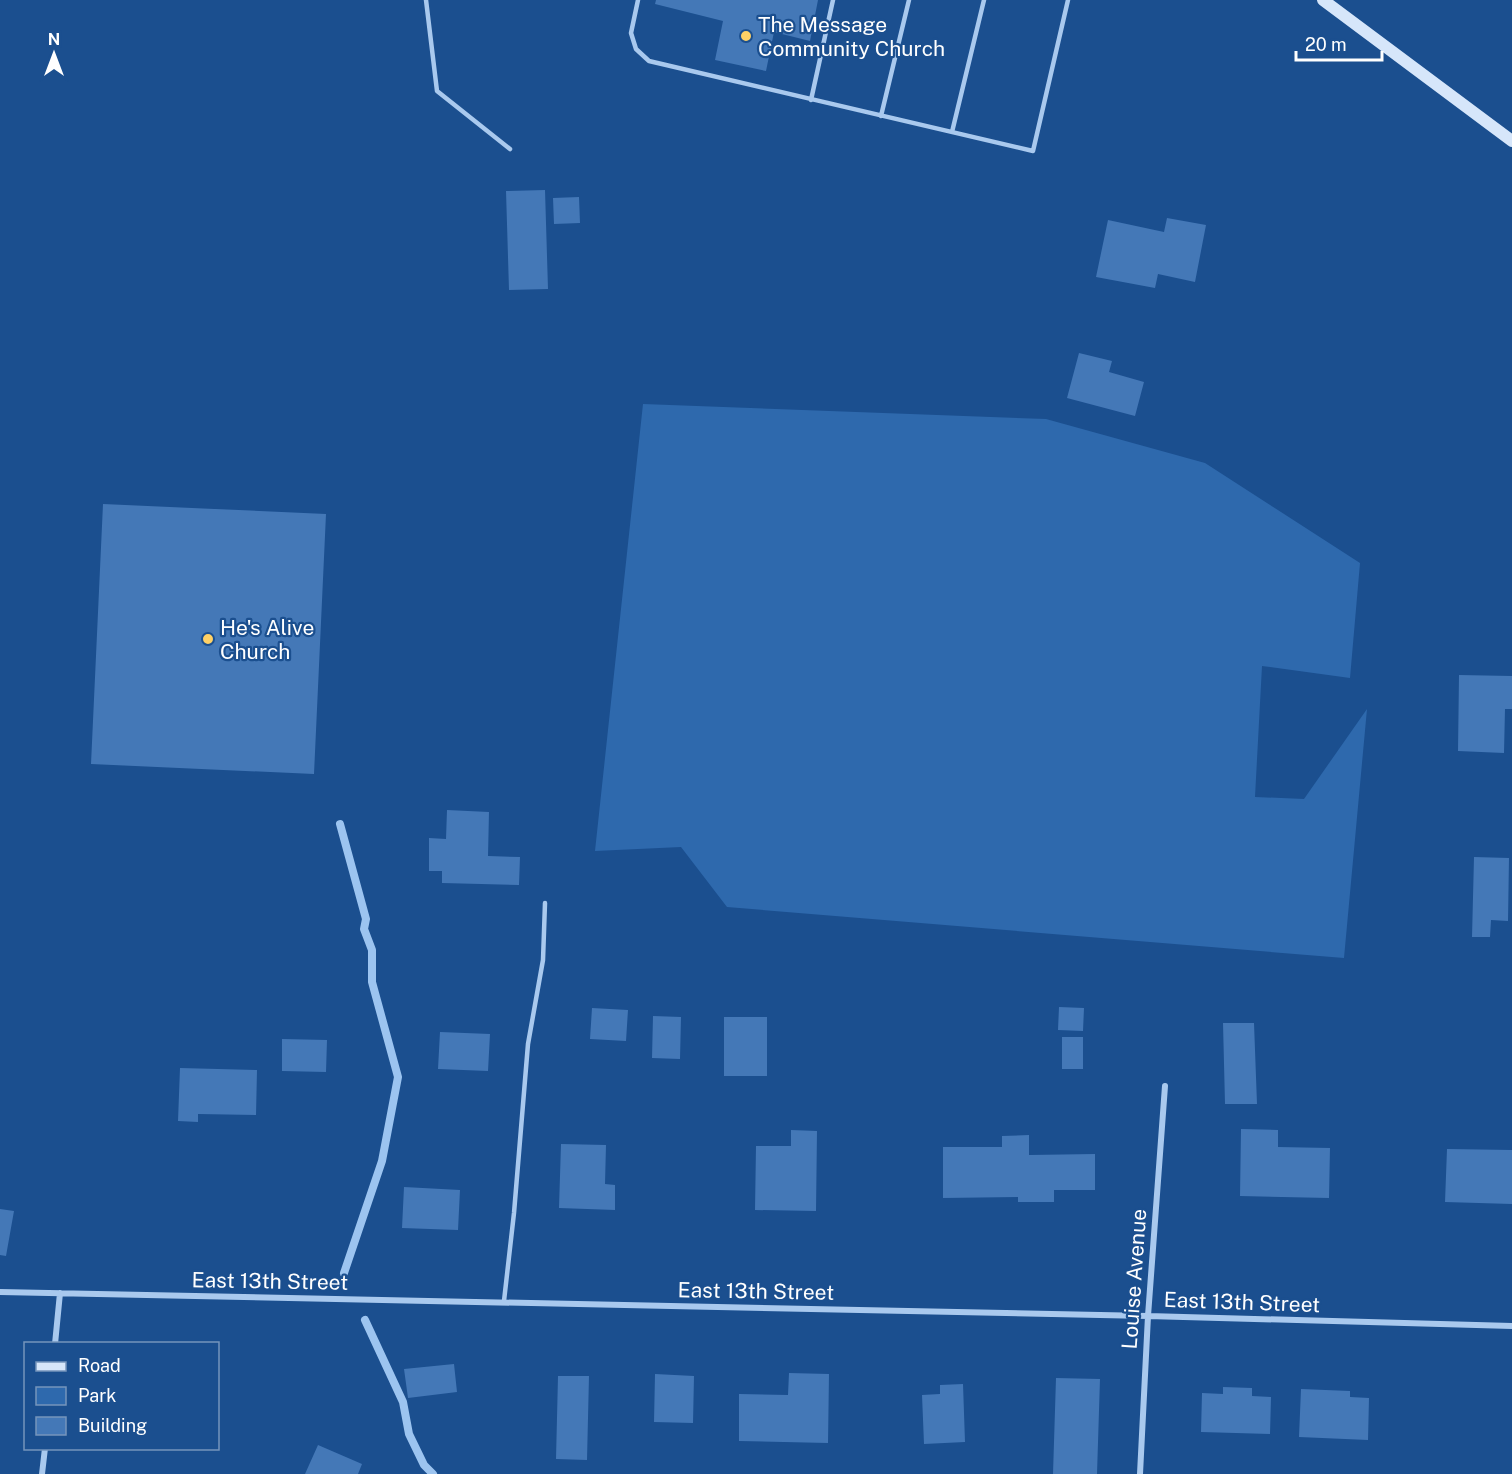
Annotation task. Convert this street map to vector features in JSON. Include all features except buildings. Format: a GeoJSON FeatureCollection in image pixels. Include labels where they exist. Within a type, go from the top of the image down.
{"type":"FeatureCollection","features":[{"type":"Feature","properties":{"kind":"street"},"geometry":{"type":"LineString","coordinates":[[1323,0],[1512,141]]}},
{"type":"Feature","properties":{"kind":"street","name":"Louise Avenue"},"geometry":{"type":"LineString","coordinates":[[1140,1474],[1148,1316],[1165,1086]]}},
{"type":"Feature","properties":{"kind":"street","name":"East 13th Street"},"geometry":{"type":"LineString","coordinates":[[0,1292],[504,1301],[1512,1326]]}},
{"type":"Feature","properties":{"kind":"street"},"geometry":{"type":"LineString","coordinates":[[55,1342],[60,1293]]}},
{"type":"Feature","properties":{"kind":"street"},"geometry":{"type":"LineString","coordinates":[[42,1474],[45,1450]]}},
{"type":"Feature","properties":{"kind":"lane"},"geometry":{"type":"LineString","coordinates":[[426,0],[437,91],[510,149]]}},
{"type":"Feature","properties":{"kind":"lane"},"geometry":{"type":"LineString","coordinates":[[638,0],[631,33],[636,49],[649,61],[1033,151],[1068,0]]}},
{"type":"Feature","properties":{"kind":"lane"},"geometry":{"type":"LineString","coordinates":[[811,100],[833,0]]}},
{"type":"Feature","properties":{"kind":"lane"},"geometry":{"type":"LineString","coordinates":[[880,116],[909,0]]}},
{"type":"Feature","properties":{"kind":"lane"},"geometry":{"type":"LineString","coordinates":[[952,132],[984,0]]}},
{"type":"Feature","properties":{"kind":"lane"},"geometry":{"type":"LineString","coordinates":[[504,1301],[528,1044],[543,960],[545,903]]}},
{"type":"Feature","properties":{"kind":"green space"},"geometry":{"type":"Polygon","coordinates":[[[643,404],[1046,419],[1205,463],[1360,563],[1350,678],[1262,666],[1255,797],[1304,799],[1367,709],[1344,958],[727,907],[681,847],[595,851],[643,404]]]}},
{"type":"Feature","properties":{"kind":"waterway"},"geometry":{"type":"LineString","coordinates":[[340,824],[366,919],[364,929],[372,950],[372,982],[398,1077],[382,1161],[344,1273]]}},
{"type":"Feature","properties":{"kind":"waterway"},"geometry":{"type":"LineString","coordinates":[[365,1320],[403,1402],[409,1434],[424,1465],[433,1474]]}},
{"type":"Feature","properties":{"kind":"place","name":"The Message Community Church"},"geometry":{"type":"Point","coordinates":[746,36]}},
{"type":"Feature","properties":{"kind":"place","name":"He's Alive Church"},"geometry":{"type":"Point","coordinates":[208,639]}}]}
